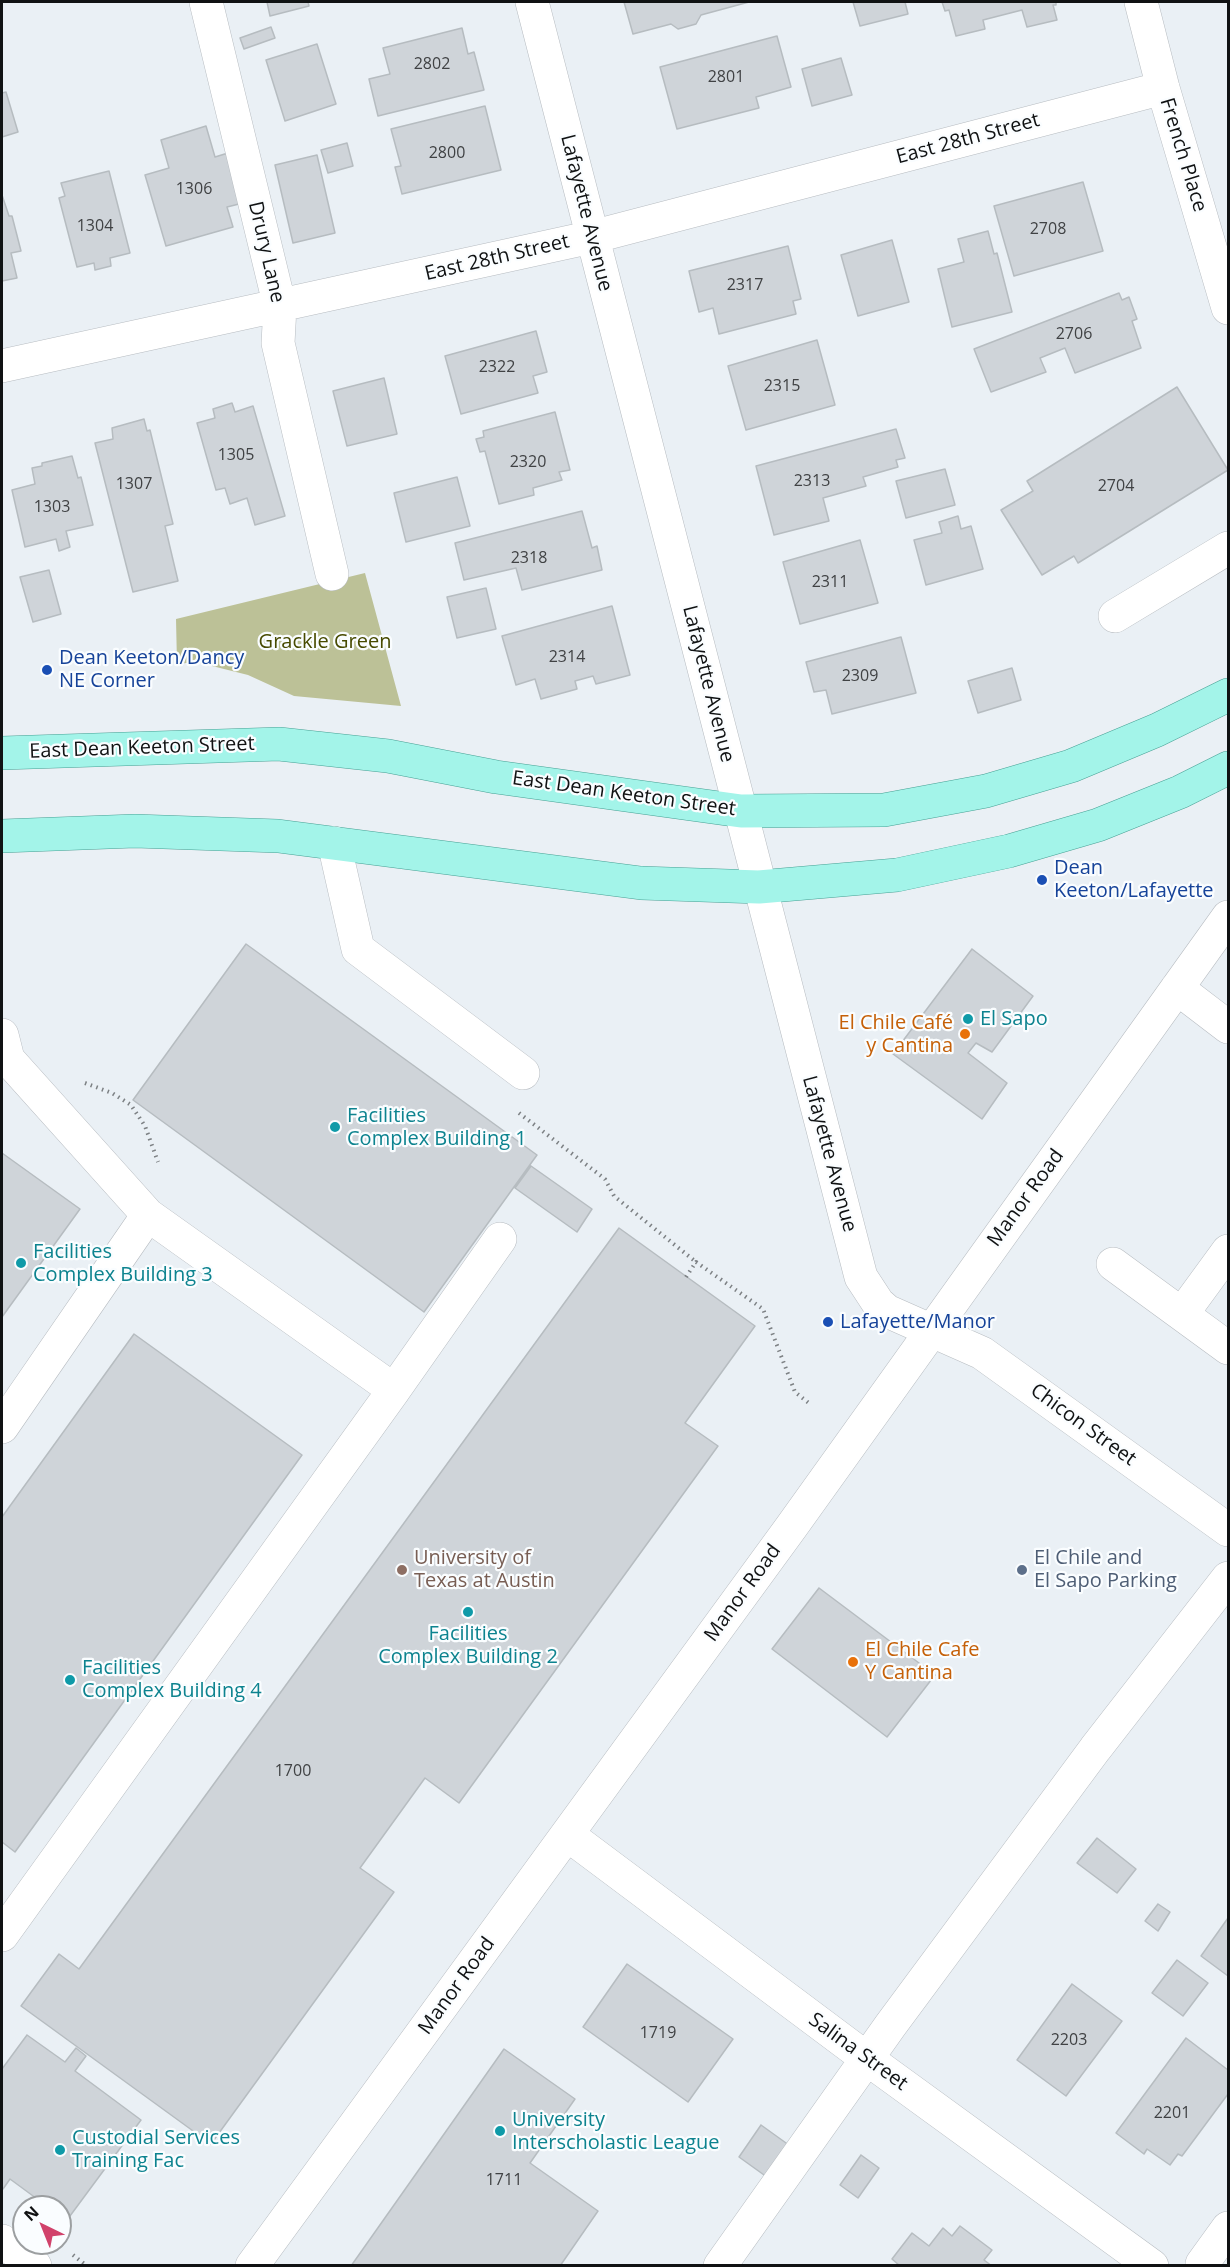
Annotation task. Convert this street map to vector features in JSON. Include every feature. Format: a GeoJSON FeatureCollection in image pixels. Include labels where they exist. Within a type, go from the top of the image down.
{"type":"FeatureCollection","features":[{"type":"Feature","properties":{"kind":"main road","name":"East Dean Keeton Street"},"geometry":{"type":"LineString","coordinates":[[2,753],[279,744],[388,756],[496,777],[741,811],[884,810],[986,791],[1071,766],[1157,730],[1228,695]]}},
{"type":"Feature","properties":{"kind":"main road"},"geometry":{"type":"LineString","coordinates":[[2,836],[135,831],[278,836],[641,883],[759,887],[897,875],[1008,851],[1098,825],[1180,792],[1228,768]]}},
{"type":"Feature","properties":{"kind":"street","name":"Drury Lane"},"geometry":{"type":"LineString","coordinates":[[206,2],[280,307],[278,343],[332,574]]}},
{"type":"Feature","properties":{"kind":"street","name":"Lafayette Avenue"},"geometry":{"type":"LineString","coordinates":[[532,2],[861,1277],[878,1303],[887,1311],[932,1330]]}},
{"type":"Feature","properties":{"kind":"street","name":"French Place"},"geometry":{"type":"LineString","coordinates":[[1141,2],[1163,88],[1228,308]]}},
{"type":"Feature","properties":{"kind":"street","name":"East 28th Street"},"geometry":{"type":"LineString","coordinates":[[2,366],[592,237],[1163,88]]}},
{"type":"Feature","properties":{"kind":"street"},"geometry":{"type":"LineString","coordinates":[[1115,616],[1228,548]]}},
{"type":"Feature","properties":{"kind":"street"},"geometry":{"type":"LineString","coordinates":[[333,843],[358,949],[523,1073]]}},
{"type":"Feature","properties":{"kind":"street","name":"Manor Road"},"geometry":{"type":"LineString","coordinates":[[252,2265],[567,1835],[1228,917]]}},
{"type":"Feature","properties":{"kind":"street"},"geometry":{"type":"LineString","coordinates":[[1177,988],[1228,1027]]}},
{"type":"Feature","properties":{"kind":"street"},"geometry":{"type":"LineString","coordinates":[[2,1035],[8,1059],[148,1215],[394,1390]]}},
{"type":"Feature","properties":{"kind":"street"},"geometry":{"type":"LineString","coordinates":[[2,1427],[148,1215]]}},
{"type":"Feature","properties":{"kind":"street"},"geometry":{"type":"LineString","coordinates":[[2,1935],[500,1239]]}},
{"type":"Feature","properties":{"kind":"street"},"geometry":{"type":"LineString","coordinates":[[1182,1314],[1228,1251]]}},
{"type":"Feature","properties":{"kind":"street"},"geometry":{"type":"LineString","coordinates":[[1113,1264],[1228,1348]]}},
{"type":"Feature","properties":{"kind":"street","name":"Chicon Street"},"geometry":{"type":"LineString","coordinates":[[932,1330],[982,1353],[1228,1530]]}},
{"type":"Feature","properties":{"kind":"street"},"geometry":{"type":"LineString","coordinates":[[720,2265],[866,2058],[1095,1749],[1228,1578]]}},
{"type":"Feature","properties":{"kind":"street","name":"Salina Street"},"geometry":{"type":"LineString","coordinates":[[567,1835],[866,2058],[1152,2265]]}},
{"type":"Feature","properties":{"kind":"street"},"geometry":{"type":"LineString","coordinates":[[1163,2265],[1184,2258],[1203,2265],[1228,2228]]}},
{"type":"Feature","properties":{"kind":"street"},"geometry":{"type":"LineString","coordinates":[[2,2241],[35,2265]]}},
{"type":"Feature","properties":{"kind":"path"},"geometry":{"type":"LineString","coordinates":[[75,1081],[112,1093],[131,1105],[145,1126],[158,1162]]}},
{"type":"Feature","properties":{"kind":"path"},"geometry":{"type":"LineString","coordinates":[[686,1276],[696,1262],[763,1309],[795,1392],[810,1404]]}},
{"type":"Feature","properties":{"kind":"green space","name":"Grackle Green"},"geometry":{"type":"Polygon","coordinates":[[[365,573],[401,706],[294,696],[248,675],[196,662],[177,664],[176,619],[365,573]]]}},
{"type":"Feature","properties":{"kind":"building"},"geometry":{"type":"Polygon","coordinates":[[[267,2],[308,2],[309,6],[270,16],[267,2]]]}},
{"type":"Feature","properties":{"kind":"building"},"geometry":{"type":"Polygon","coordinates":[[[624,2],[749,2],[701,15],[696,24],[678,29],[671,24],[633,34],[624,2]]]}},
{"type":"Feature","properties":{"kind":"building"},"geometry":{"type":"Polygon","coordinates":[[[853,2],[905,2],[908,14],[860,26],[853,2]]]}},
{"type":"Feature","properties":{"kind":"building"},"geometry":{"type":"Polygon","coordinates":[[[942,2],[1056,2],[1056,5],[1053,5],[1057,20],[1027,27],[1022,10],[983,20],[985,29],[956,36],[949,10],[945,11],[942,2]]]}},
{"type":"Feature","properties":{"kind":"building"},"geometry":{"type":"Polygon","coordinates":[[[271,27],[275,38],[244,49],[240,38],[271,27]]]}},
{"type":"Feature","properties":{"kind":"building"},"geometry":{"type":"Polygon","coordinates":[[[462,28],[468,54],[474,52],[484,90],[378,116],[369,79],[390,74],[383,48],[462,28]]]}},
{"type":"Feature","properties":{"kind":"building"},"geometry":{"type":"Polygon","coordinates":[[[777,36],[791,87],[756,97],[759,108],[677,129],[660,67],[777,36]]]}},
{"type":"Feature","properties":{"kind":"building"},"geometry":{"type":"Polygon","coordinates":[[[317,44],[336,104],[285,121],[266,60],[317,44]]]}},
{"type":"Feature","properties":{"kind":"building"},"geometry":{"type":"Polygon","coordinates":[[[841,58],[852,95],[812,106],[802,69],[841,58]]]}},
{"type":"Feature","properties":{"kind":"building"},"geometry":{"type":"Polygon","coordinates":[[[6,92],[18,132],[2,137],[2,93],[6,92]]]}},
{"type":"Feature","properties":{"kind":"building"},"geometry":{"type":"Polygon","coordinates":[[[485,106],[501,170],[402,194],[395,167],[401,166],[391,129],[485,106]]]}},
{"type":"Feature","properties":{"kind":"building"},"geometry":{"type":"Polygon","coordinates":[[[206,126],[215,157],[228,153],[243,203],[227,207],[233,227],[166,246],[145,175],[169,168],[161,140],[206,126]]]}},
{"type":"Feature","properties":{"kind":"building"},"geometry":{"type":"Polygon","coordinates":[[[347,143],[353,166],[328,173],[321,150],[347,143]]]}},
{"type":"Feature","properties":{"kind":"building"},"geometry":{"type":"Polygon","coordinates":[[[317,155],[335,233],[293,243],[275,165],[317,155]]]}},
{"type":"Feature","properties":{"kind":"building"},"geometry":{"type":"Polygon","coordinates":[[[109,171],[130,253],[110,258],[111,266],[95,270],[94,263],[77,267],[59,198],[65,196],[61,183],[109,171]]]}},
{"type":"Feature","properties":{"kind":"building"},"geometry":{"type":"Polygon","coordinates":[[[1083,182],[1103,251],[1014,276],[994,206],[1083,182]]]}},
{"type":"Feature","properties":{"kind":"building"},"geometry":{"type":"Polygon","coordinates":[[[2,195],[9,216],[12,216],[21,251],[11,253],[17,278],[2,281],[2,195]]]}},
{"type":"Feature","properties":{"kind":"building"},"geometry":{"type":"Polygon","coordinates":[[[988,231],[994,254],[997,253],[1012,312],[952,327],[938,269],[964,262],[958,239],[988,231]]]}},
{"type":"Feature","properties":{"kind":"building"},"geometry":{"type":"Polygon","coordinates":[[[892,240],[909,302],[858,316],[841,255],[892,240]]]}},
{"type":"Feature","properties":{"kind":"building"},"geometry":{"type":"Polygon","coordinates":[[[788,246],[801,299],[793,301],[796,314],[719,334],[713,308],[699,312],[689,271],[788,246]]]}},
{"type":"Feature","properties":{"kind":"building"},"geometry":{"type":"Polygon","coordinates":[[[1119,293],[1122,300],[1129,297],[1137,319],[1132,321],[1141,348],[1075,373],[1065,348],[1040,358],[1046,372],[991,392],[974,349],[1119,293]]]}},
{"type":"Feature","properties":{"kind":"building"},"geometry":{"type":"Polygon","coordinates":[[[536,331],[547,372],[533,376],[538,393],[461,414],[445,356],[536,331]]]}},
{"type":"Feature","properties":{"kind":"building"},"geometry":{"type":"Polygon","coordinates":[[[817,340],[835,405],[746,430],[728,366],[817,340]]]}},
{"type":"Feature","properties":{"kind":"building"},"geometry":{"type":"Polygon","coordinates":[[[384,378],[397,434],[347,446],[333,391],[384,378]]]}},
{"type":"Feature","properties":{"kind":"building"},"geometry":{"type":"Polygon","coordinates":[[[1177,387],[1228,470],[1078,563],[1074,556],[1042,575],[1001,510],[1033,491],[1027,481],[1177,387]]]}},
{"type":"Feature","properties":{"kind":"building"},"geometry":{"type":"Polygon","coordinates":[[[232,403],[235,412],[253,406],[285,516],[255,525],[247,498],[230,504],[225,488],[216,490],[197,423],[215,418],[213,409],[232,403]]]}},
{"type":"Feature","properties":{"kind":"building"},"geometry":{"type":"Polygon","coordinates":[[[555,412],[570,470],[559,472],[562,480],[533,488],[534,495],[499,504],[485,451],[480,452],[476,439],[484,437],[483,431],[555,412]]]}},
{"type":"Feature","properties":{"kind":"building"},"geometry":{"type":"Polygon","coordinates":[[[144,419],[147,431],[150,430],[173,524],[165,526],[178,581],[133,592],[95,443],[113,439],[112,428],[144,419]]]}},
{"type":"Feature","properties":{"kind":"building"},"geometry":{"type":"Polygon","coordinates":[[[896,429],[905,458],[896,460],[898,467],[863,477],[866,486],[823,498],[829,521],[774,535],[756,466],[896,429]]]}},
{"type":"Feature","properties":{"kind":"building"},"geometry":{"type":"Polygon","coordinates":[[[72,456],[78,478],[81,477],[93,525],[66,531],[70,547],[59,551],[56,539],[25,547],[12,490],[35,484],[32,468],[42,466],[42,463],[72,456]]]}},
{"type":"Feature","properties":{"kind":"building"},"geometry":{"type":"Polygon","coordinates":[[[945,469],[955,505],[906,518],[896,481],[945,469]]]}},
{"type":"Feature","properties":{"kind":"building"},"geometry":{"type":"Polygon","coordinates":[[[457,477],[470,526],[406,542],[394,493],[457,477]]]}},
{"type":"Feature","properties":{"kind":"building"},"geometry":{"type":"Polygon","coordinates":[[[582,511],[592,548],[597,546],[602,570],[522,590],[516,568],[464,580],[455,543],[582,511]]]}},
{"type":"Feature","properties":{"kind":"building"},"geometry":{"type":"Polygon","coordinates":[[[958,516],[961,529],[971,526],[983,569],[926,585],[914,540],[942,533],[939,522],[958,516]]]}},
{"type":"Feature","properties":{"kind":"building"},"geometry":{"type":"Polygon","coordinates":[[[860,540],[878,603],[800,624],[783,562],[860,540]]]}},
{"type":"Feature","properties":{"kind":"building"},"geometry":{"type":"Polygon","coordinates":[[[49,570],[61,614],[33,622],[20,577],[49,570]]]}},
{"type":"Feature","properties":{"kind":"building"},"geometry":{"type":"Polygon","coordinates":[[[486,588],[496,629],[457,638],[447,597],[486,588]]]}},
{"type":"Feature","properties":{"kind":"building"},"geometry":{"type":"Polygon","coordinates":[[[612,606],[630,675],[596,684],[593,676],[575,681],[577,689],[541,699],[535,679],[516,685],[502,636],[612,606]]]}},
{"type":"Feature","properties":{"kind":"building"},"geometry":{"type":"Polygon","coordinates":[[[901,637],[916,693],[832,714],[826,690],[814,692],[806,662],[901,637]]]}},
{"type":"Feature","properties":{"kind":"building"},"geometry":{"type":"Polygon","coordinates":[[[1012,668],[1021,700],[978,713],[968,681],[1012,668]]]}},
{"type":"Feature","properties":{"kind":"building","name":"Facilities Complex Building 1"},"geometry":{"type":"Polygon","coordinates":[[[246,944],[537,1155],[424,1312],[133,1100],[246,944]]]}},
{"type":"Feature","properties":{"kind":"building","name":"El Sapo"},"geometry":{"type":"Polygon","coordinates":[[[972,949],[1033,996],[992,1052],[976,1043],[968,1053],[1007,1083],[982,1119],[893,1054],[972,949]]]}},
{"type":"Feature","properties":{"kind":"building","name":"Facilities Complex Building 3"},"geometry":{"type":"Polygon","coordinates":[[[2,1153],[80,1209],[2,1317],[2,1153]]]}},
{"type":"Feature","properties":{"kind":"building"},"geometry":{"type":"Polygon","coordinates":[[[531,1166],[592,1209],[577,1232],[515,1188],[531,1166]]]}},
{"type":"Feature","properties":{"kind":"building","name":"Facilities Complex Building 2"},"geometry":{"type":"Polygon","coordinates":[[[619,1228],[755,1326],[685,1423],[718,1446],[459,1803],[425,1778],[360,1868],[394,1892],[211,2144],[21,2006],[59,1954],[79,1969],[619,1228]]]}},
{"type":"Feature","properties":{"kind":"building","name":"Facilities Complex Building 4"},"geometry":{"type":"Polygon","coordinates":[[[134,1334],[302,1455],[15,1852],[2,1842],[2,1517],[134,1334]]]}},
{"type":"Feature","properties":{"kind":"building","name":"El Chile Cafe Y Cantina"},"geometry":{"type":"Polygon","coordinates":[[[819,1588],[935,1675],[887,1737],[772,1649],[819,1588]]]}},
{"type":"Feature","properties":{"kind":"building"},"geometry":{"type":"Polygon","coordinates":[[[1097,1838],[1136,1869],[1117,1893],[1077,1863],[1097,1838]]]}},
{"type":"Feature","properties":{"kind":"building"},"geometry":{"type":"Polygon","coordinates":[[[1158,1904],[1170,1912],[1158,1931],[1145,1921],[1158,1904]]]}},
{"type":"Feature","properties":{"kind":"building"},"geometry":{"type":"Polygon","coordinates":[[[1228,1918],[1228,1976],[1201,1956],[1228,1918]]]}},
{"type":"Feature","properties":{"kind":"building"},"geometry":{"type":"Polygon","coordinates":[[[1177,1960],[1208,1983],[1183,2016],[1152,1993],[1177,1960]]]}},
{"type":"Feature","properties":{"kind":"building"},"geometry":{"type":"Polygon","coordinates":[[[627,1964],[733,2039],[688,2102],[583,2027],[627,1964]]]}},
{"type":"Feature","properties":{"kind":"building"},"geometry":{"type":"Polygon","coordinates":[[[1072,1984],[1122,2021],[1066,2096],[1017,2060],[1072,1984]]]}},
{"type":"Feature","properties":{"kind":"building","name":"Custodial Services Training Fac"},"geometry":{"type":"Polygon","coordinates":[[[27,2035],[65,2062],[76,2048],[86,2056],[75,2071],[141,2120],[72,2213],[72,2195],[32,2195],[10,2179],[2,2188],[2,2069],[27,2035]]]}},
{"type":"Feature","properties":{"kind":"building"},"geometry":{"type":"Polygon","coordinates":[[[1186,2038],[1228,2070],[1228,2094],[1182,2156],[1178,2154],[1170,2165],[1147,2149],[1144,2154],[1116,2133],[1186,2038]]]}},
{"type":"Feature","properties":{"kind":"building","name":"University Interscholastic League"},"geometry":{"type":"Polygon","coordinates":[[[504,2049],[575,2099],[530,2163],[598,2211],[560,2266],[351,2266],[504,2049]]]}},
{"type":"Feature","properties":{"kind":"building"},"geometry":{"type":"Polygon","coordinates":[[[761,2125],[793,2148],[771,2180],[739,2157],[761,2125]]]}},
{"type":"Feature","properties":{"kind":"building"},"geometry":{"type":"Polygon","coordinates":[[[861,2155],[879,2168],[858,2198],[840,2185],[861,2155]]]}},
{"type":"Feature","properties":{"kind":"building"},"geometry":{"type":"Polygon","coordinates":[[[960,2226],[992,2250],[984,2260],[992,2266],[900,2266],[892,2259],[912,2233],[929,2246],[943,2228],[952,2236],[960,2226]]]}},
{"type":"Feature","properties":{"kind":"place","name":"Dean Keeton/Dancy NE Corner"},"geometry":{"type":"Point","coordinates":[47,670]}},
{"type":"Feature","properties":{"kind":"place","name":"Dean Keeton/Lafayette"},"geometry":{"type":"Point","coordinates":[1042,880]}},
{"type":"Feature","properties":{"kind":"place","name":"El Sapo"},"geometry":{"type":"Point","coordinates":[968,1019]}},
{"type":"Feature","properties":{"kind":"place","name":"El Chile Café y Cantina"},"geometry":{"type":"Point","coordinates":[965,1034]}},
{"type":"Feature","properties":{"kind":"place","name":"Facilities Complex Building 1"},"geometry":{"type":"Point","coordinates":[335,1127]}},
{"type":"Feature","properties":{"kind":"place","name":"Facilities Complex Building 3"},"geometry":{"type":"Point","coordinates":[21,1263]}},
{"type":"Feature","properties":{"kind":"place","name":"Lafayette/Manor"},"geometry":{"type":"Point","coordinates":[828,1322]}},
{"type":"Feature","properties":{"kind":"place","name":"University of Texas at Austin"},"geometry":{"type":"Point","coordinates":[402,1570]}},
{"type":"Feature","properties":{"kind":"place","name":"El Chile and El Sapo Parking"},"geometry":{"type":"Point","coordinates":[1022,1570]}},
{"type":"Feature","properties":{"kind":"place","name":"Facilities Complex Building 2"},"geometry":{"type":"Point","coordinates":[468,1612]}},
{"type":"Feature","properties":{"kind":"place","name":"El Chile Cafe Y Cantina"},"geometry":{"type":"Point","coordinates":[853,1662]}},
{"type":"Feature","properties":{"kind":"place","name":"Facilities Complex Building 4"},"geometry":{"type":"Point","coordinates":[70,1680]}},
{"type":"Feature","properties":{"kind":"place","name":"University Interscholastic League"},"geometry":{"type":"Point","coordinates":[500,2131]}},
{"type":"Feature","properties":{"kind":"place","name":"Custodial Services Training Fac"},"geometry":{"type":"Point","coordinates":[60,2150]}}]}
